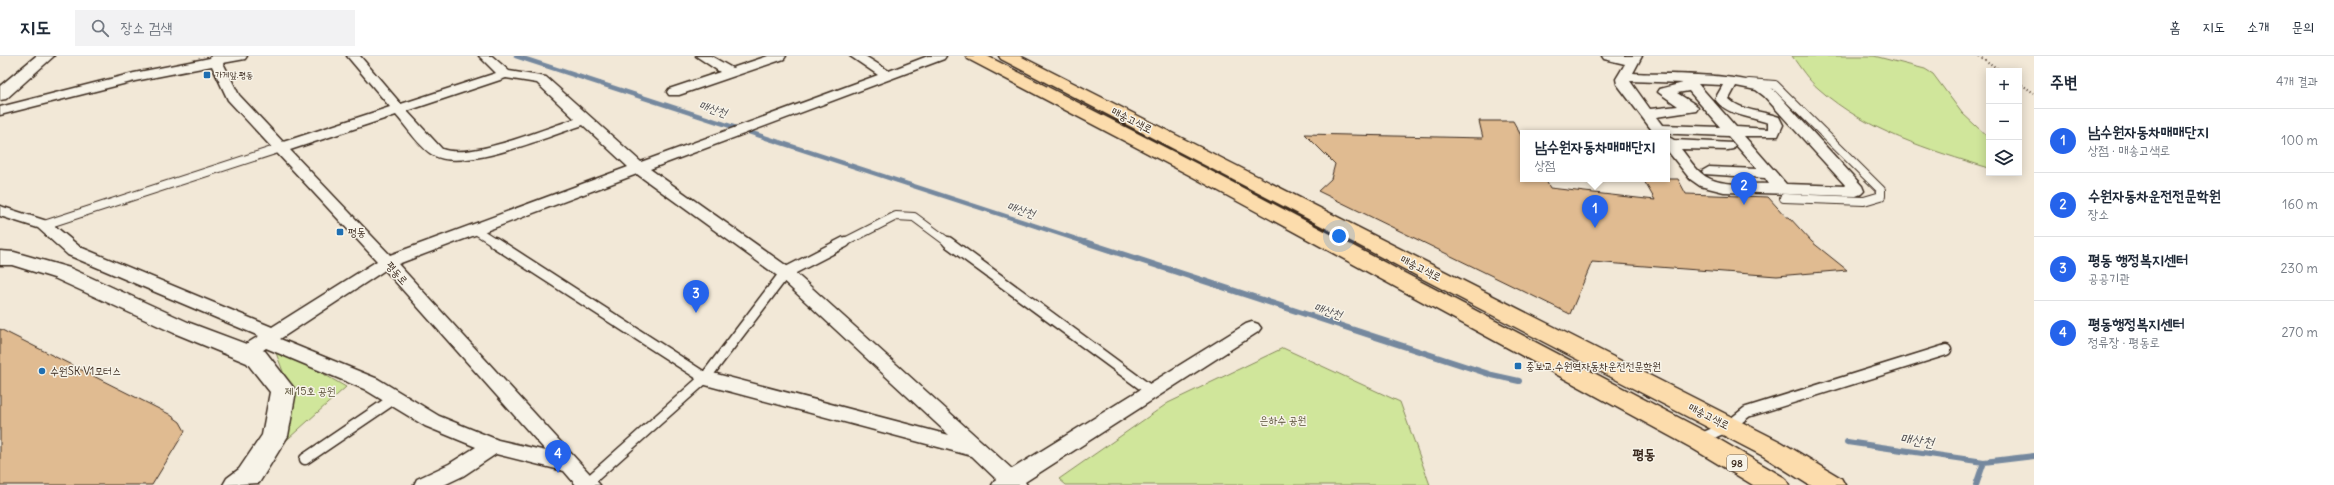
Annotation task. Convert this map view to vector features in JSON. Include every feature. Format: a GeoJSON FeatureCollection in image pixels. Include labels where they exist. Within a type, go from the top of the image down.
{"type":"FeatureCollection","features":[{"type":"Feature","properties":{"kind":"main road","name":"매송고색로"},"geometry":{"type":"LineString","coordinates":[[974,56],[1200,173],[1699,440],[1774,485]]}},
{"type":"Feature","properties":{"kind":"main road","name":"매송고색로"},"geometry":{"type":"LineString","coordinates":[[1007,56],[1729,426],[1772,449],[1831,485]]}},
{"type":"Feature","properties":{"kind":"street"},"geometry":{"type":"LineString","coordinates":[[0,95],[46,56]]}},
{"type":"Feature","properties":{"kind":"street"},"geometry":{"type":"LineString","coordinates":[[0,111],[216,58],[241,56]]}},
{"type":"Feature","properties":{"kind":"street"},"geometry":{"type":"LineString","coordinates":[[353,56],[398,110],[437,152],[448,156],[460,157],[477,155],[584,120]]}},
{"type":"Feature","properties":{"kind":"street"},"geometry":{"type":"LineString","coordinates":[[485,56],[505,74]]}},
{"type":"Feature","properties":{"kind":"street"},"geometry":{"type":"LineString","coordinates":[[702,56],[731,73]]}},
{"type":"Feature","properties":{"kind":"street"},"geometry":{"type":"LineString","coordinates":[[674,92],[780,56]]}},
{"type":"Feature","properties":{"kind":"street"},"geometry":{"type":"LineString","coordinates":[[856,56],[887,75]]}},
{"type":"Feature","properties":{"kind":"street"},"geometry":{"type":"LineString","coordinates":[[245,353],[387,262],[940,56]]}},
{"type":"Feature","properties":{"kind":"street"},"geometry":{"type":"LineString","coordinates":[[1608,56],[1634,59],[1623,79],[1624,84],[1659,130]]}},
{"type":"Feature","properties":{"kind":"street","name":"평동로"},"geometry":{"type":"LineString","coordinates":[[216,58],[233,97],[387,262],[588,484]]}},
{"type":"Feature","properties":{"kind":"street"},"geometry":{"type":"LineString","coordinates":[[281,148],[505,74],[541,80],[638,168],[785,273],[978,451],[1010,483],[1252,328]]}},
{"type":"Feature","properties":{"kind":"street"},"geometry":{"type":"LineString","coordinates":[[1623,79],[1631,77],[1690,83],[1749,83],[1769,93],[1857,189],[1856,192],[1851,193],[1784,194],[1724,187],[1705,183],[1695,176],[1670,144]]}},
{"type":"Feature","properties":{"kind":"street"},"geometry":{"type":"LineString","coordinates":[[1670,136],[1732,131],[1773,132],[1776,126],[1774,120],[1762,114],[1730,107],[1724,103],[1722,99],[1732,82]]}},
{"type":"Feature","properties":{"kind":"street"},"geometry":{"type":"LineString","coordinates":[[1647,114],[1691,108],[1665,92],[1690,83]]}},
{"type":"Feature","properties":{"kind":"street"},"geometry":{"type":"LineString","coordinates":[[1690,83],[1732,131]]}},
{"type":"Feature","properties":{"kind":"street"},"geometry":{"type":"LineString","coordinates":[[1721,158],[1732,131]]}},
{"type":"Feature","properties":{"kind":"street"},"geometry":{"type":"LineString","coordinates":[[1670,138],[1721,158],[1769,174],[1784,194]]}},
{"type":"Feature","properties":{"kind":"street"},"geometry":{"type":"LineString","coordinates":[[1685,164],[1721,158],[1769,174]]}},
{"type":"Feature","properties":{"kind":"street"},"geometry":{"type":"LineString","coordinates":[[0,210],[44,225],[74,251],[120,272],[210,307],[269,338],[371,384],[432,421],[493,446],[571,465]]}},
{"type":"Feature","properties":{"kind":"street"},"geometry":{"type":"LineString","coordinates":[[0,258],[14,259],[62,273],[182,328],[256,357],[283,391],[274,436],[249,476],[237,485]]}},
{"type":"Feature","properties":{"kind":"street"},"geometry":{"type":"LineString","coordinates":[[705,378],[978,451]]}},
{"type":"Feature","properties":{"kind":"street"},"geometry":{"type":"LineString","coordinates":[[425,485],[456,470],[493,446]]}},
{"type":"Feature","properties":{"kind":"lane"},"geometry":{"type":"LineString","coordinates":[[1749,83],[1775,85],[1881,190],[1881,196],[1864,201],[1784,194]]}},
{"type":"Feature","properties":{"kind":"lane"},"geometry":{"type":"LineString","coordinates":[[44,225],[281,148]]}},
{"type":"Feature","properties":{"kind":"lane"},"geometry":{"type":"LineString","coordinates":[[588,484],[705,378],[785,273],[896,216],[914,217],[1152,392]]}},
{"type":"Feature","properties":{"kind":"lane"},"geometry":{"type":"LineString","coordinates":[[474,229],[705,378]]}},
{"type":"Feature","properties":{"kind":"lane"},"geometry":{"type":"LineString","coordinates":[[1699,440],[1729,426],[1747,412],[1946,350]]}},
{"type":"Feature","properties":{"kind":"lane"},"geometry":{"type":"LineString","coordinates":[[305,459],[395,398]]}},
{"type":"Feature","properties":{"kind":"path"},"geometry":{"type":"LineString","coordinates":[[1979,56],[1997,68]]}},
{"type":"Feature","properties":{"kind":"path"},"geometry":{"type":"LineString","coordinates":[[2022,85],[2034,93]]}},
{"type":"Feature","properties":{"kind":"green space"},"geometry":{"type":"Polygon","coordinates":[[[1792,56],[1874,56],[1925,69],[1933,74],[1962,113],[1986,135],[1986,167],[1944,154],[1900,138],[1878,128],[1837,104],[1815,85],[1792,56]]]}},
{"type":"Feature","properties":{"kind":"green space","name":"제 15호 공원"},"geometry":{"type":"Polygon","coordinates":[[[273,345],[346,387],[270,455],[290,390],[273,345]]]}},
{"type":"Feature","properties":{"kind":"green space","name":"은하수 공원"},"geometry":{"type":"Polygon","coordinates":[[[1283,348],[1400,402],[1430,485],[1066,485],[1059,479],[1168,403],[1283,348]]]}},
{"type":"Feature","properties":{"kind":"building"},"geometry":{"type":"Polygon","coordinates":[[[1479,121],[1513,121],[1520,134],[1520,182],[1547,182],[1550,188],[1655,200],[1645,182],[1670,182],[1670,179],[1678,179],[1686,194],[1768,197],[1812,242],[1847,270],[1777,276],[1592,262],[1570,314],[1318,191],[1331,179],[1335,164],[1305,134],[1483,138],[1479,121]]]}},
{"type":"Feature","properties":{"kind":"building","name":"수원SK V1모터스"},"geometry":{"type":"Polygon","coordinates":[[[0,329],[169,414],[180,422],[185,431],[152,485],[0,485],[0,329]]]}},
{"type":"Feature","properties":{"kind":"waterway","name":"매산천"},"geometry":{"type":"LineString","coordinates":[[516,56],[1088,243]]}},
{"type":"Feature","properties":{"kind":"waterway","name":"매산천"},"geometry":{"type":"LineString","coordinates":[[1085,242],[1492,375],[1519,381]]}},
{"type":"Feature","properties":{"kind":"waterway","name":"매산천"},"geometry":{"type":"LineString","coordinates":[[1847,442],[1984,462]]}},
{"type":"Feature","properties":{"kind":"waterway"},"geometry":{"type":"LineString","coordinates":[[1984,462],[2034,456]]}},
{"type":"Feature","properties":{"kind":"waterway"},"geometry":{"type":"LineString","coordinates":[[1976,485],[1984,462]]}},
{"type":"Feature","properties":{"kind":"place","name":"가게앞.평동"},"geometry":{"type":"Point","coordinates":[207,75]}},
{"type":"Feature","properties":{"kind":"place","name":"수원자동차운전전문학원"},"geometry":{"type":"Point","coordinates":[1744,205]}},
{"type":"Feature","properties":{"kind":"place","name":"남수원자동차매매단지"},"geometry":{"type":"Point","coordinates":[1595,228]}},
{"type":"Feature","properties":{"kind":"place","name":"평동"},"geometry":{"type":"Point","coordinates":[340,232]}},
{"type":"Feature","properties":{"kind":"place","name":"평동 행정복지센터"},"geometry":{"type":"Point","coordinates":[696,313]}},
{"type":"Feature","properties":{"kind":"place","name":"중보교.수원역자동차운전전문학원"},"geometry":{"type":"Point","coordinates":[1518,366]}},
{"type":"Feature","properties":{"kind":"place","name":"수원SK V1모터스"},"geometry":{"type":"Point","coordinates":[42,371]}},
{"type":"Feature","properties":{"kind":"place","name":"평동행정복지센터"},"geometry":{"type":"Point","coordinates":[558,473]}},
{"type":"Feature","properties":{"kind":"district","name":"평동"},"geometry":{"type":"Point","coordinates":[1644,454]}}]}
